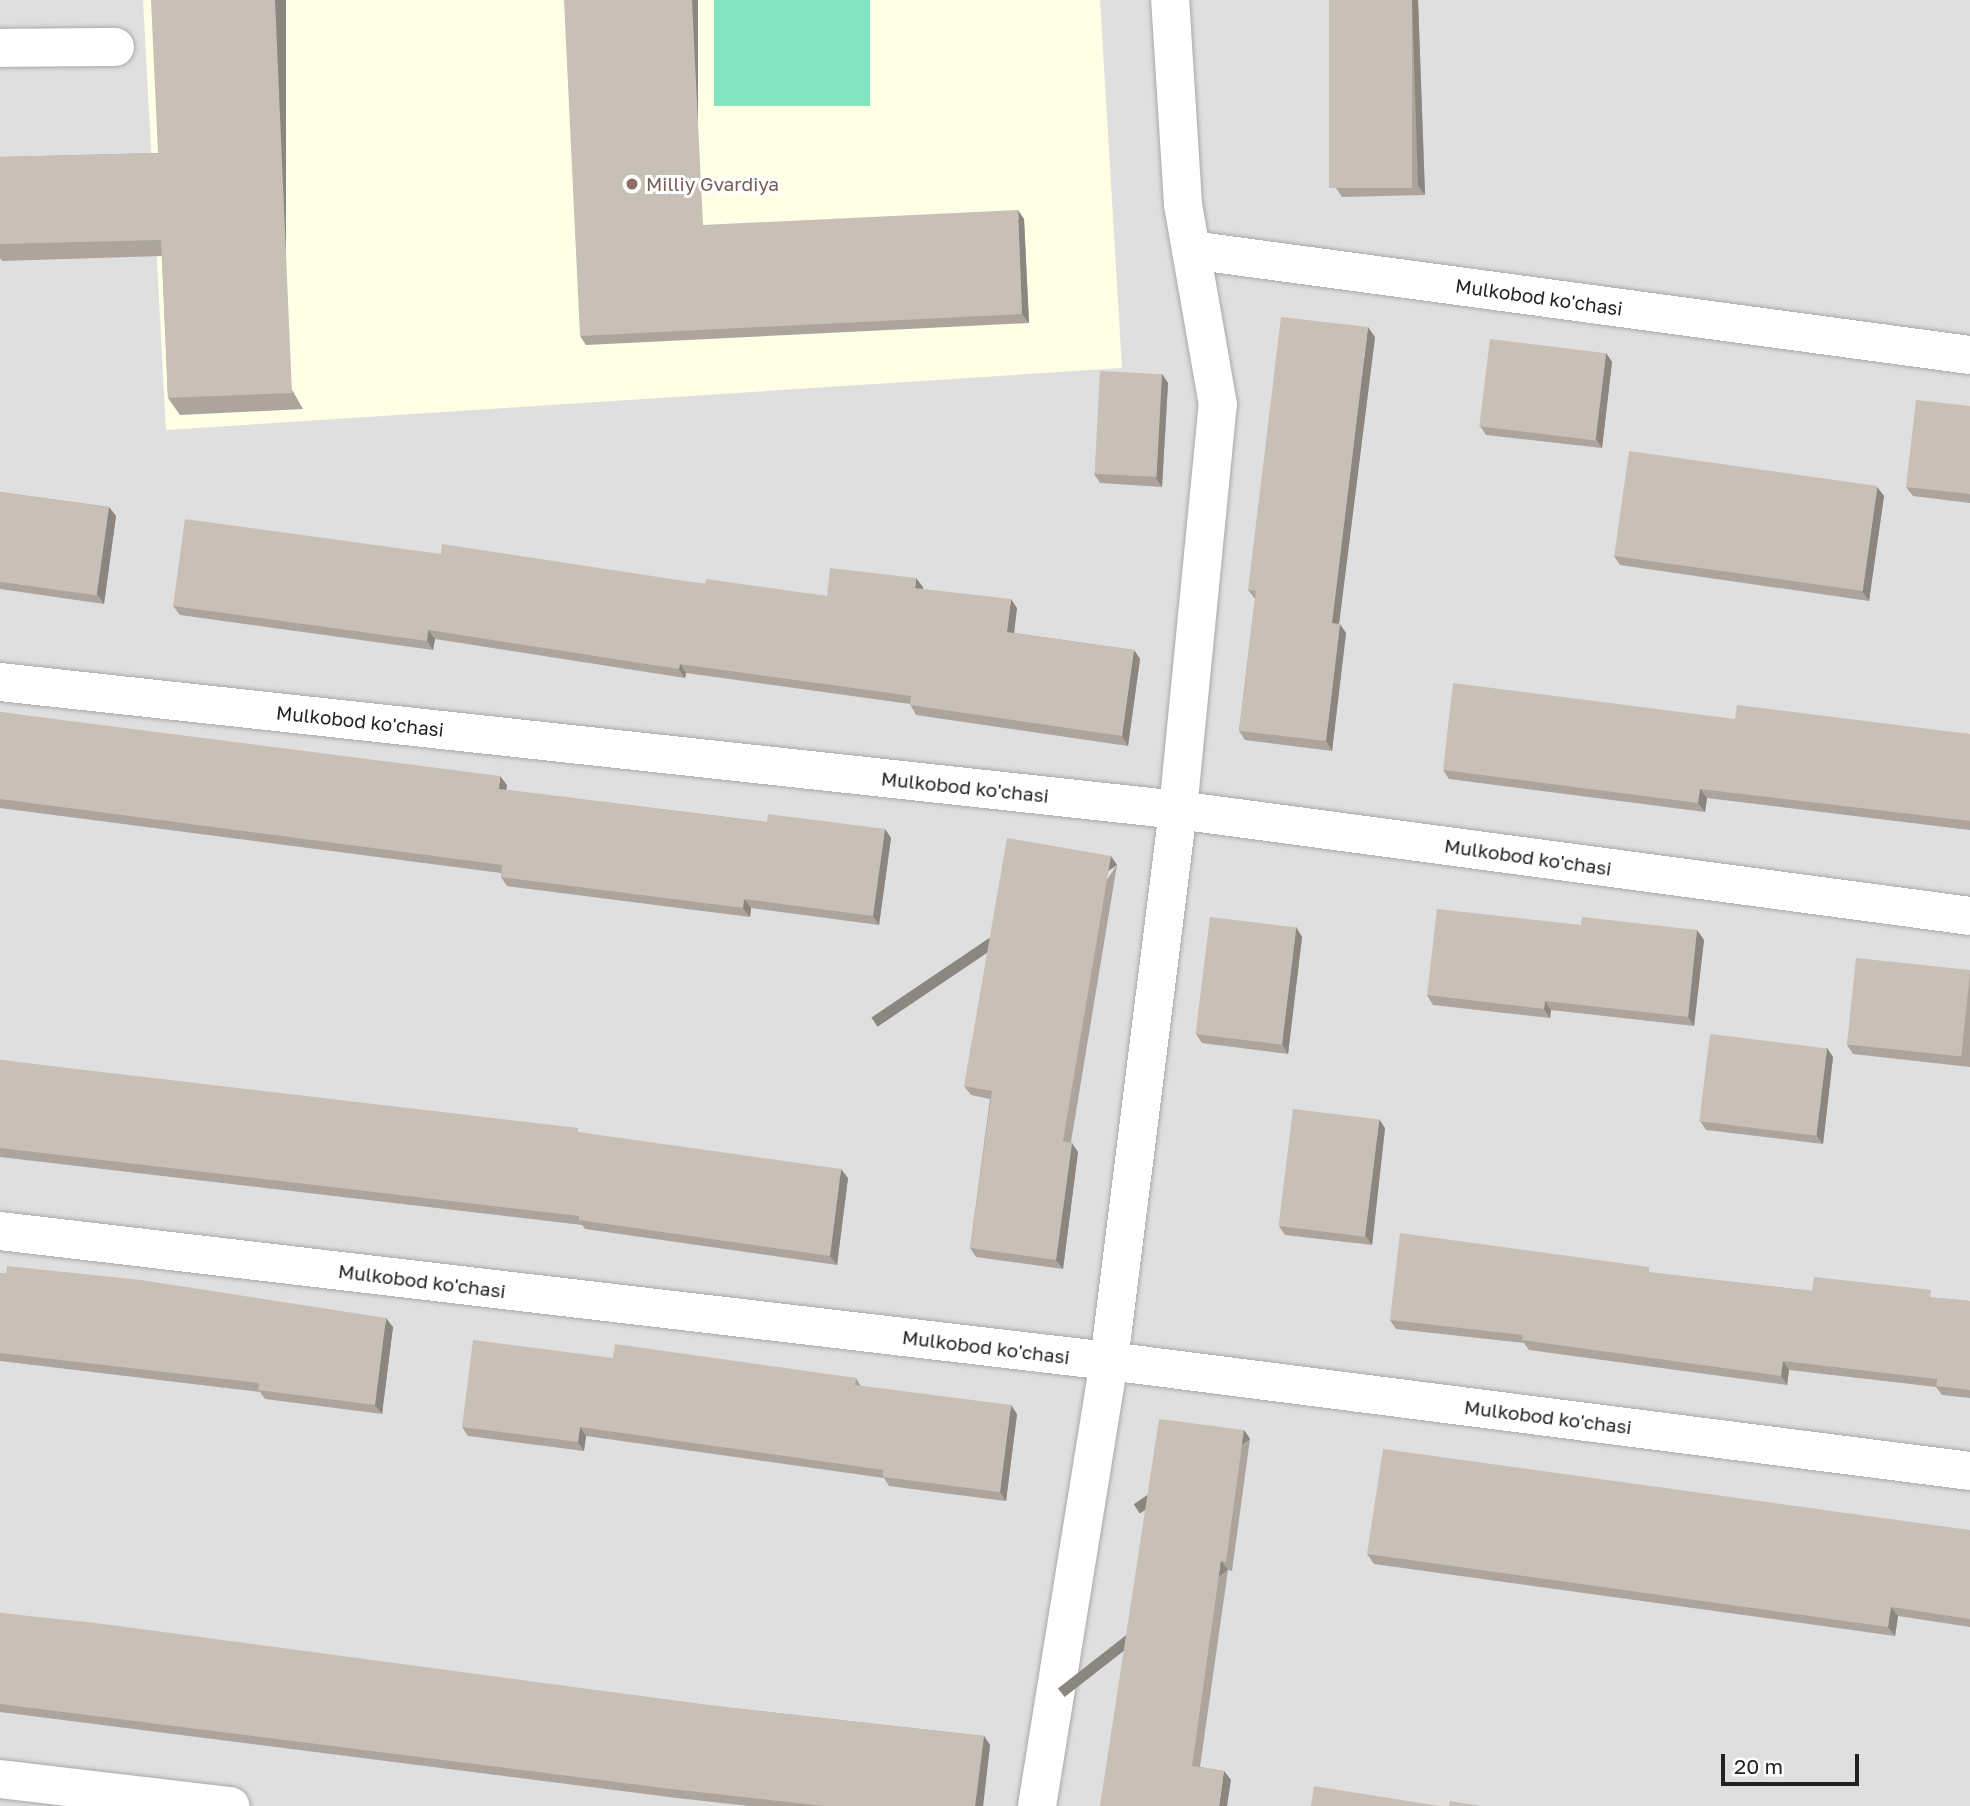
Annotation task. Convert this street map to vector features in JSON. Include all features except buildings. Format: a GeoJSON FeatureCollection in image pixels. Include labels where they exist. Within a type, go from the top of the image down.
{"type":"FeatureCollection","features":[{"type":"Feature","properties":{"kind":"street"},"geometry":{"type":"LineString","coordinates":[[1037,1806],[1110,1361],[1178,810],[1218,405],[1183,204],[1170,0]]}},
{"type":"Feature","properties":{"kind":"street"},"geometry":{"type":"LineString","coordinates":[[0,48],[115,47]]}},
{"type":"Feature","properties":{"kind":"street","name":"Mulkobod ko'chasi"},"geometry":{"type":"LineString","coordinates":[[1191,250],[1970,355]]}},
{"type":"Feature","properties":{"kind":"street","name":"Mulkobod ko'chasi"},"geometry":{"type":"LineString","coordinates":[[0,682],[1178,810],[1970,916]]}},
{"type":"Feature","properties":{"kind":"street","name":"Mulkobod ko'chasi"},"geometry":{"type":"LineString","coordinates":[[0,1231],[1110,1361],[1970,1471]]}},
{"type":"Feature","properties":{"kind":"street"},"geometry":{"type":"LineString","coordinates":[[0,1779],[230,1806]]}},
{"type":"Feature","properties":{"kind":"shaded area"},"geometry":{"type":"Polygon","coordinates":[[[0,0],[1970,0],[1970,1806],[0,1806],[0,0]]]}},
{"type":"Feature","properties":{"kind":"shaded area","name":"Milliy Gvardiya"},"geometry":{"type":"Polygon","coordinates":[[[143,0],[1100,0],[1122,368],[166,430],[143,0]]]}},
{"type":"Feature","properties":{"kind":"green space"},"geometry":{"type":"Polygon","coordinates":[[[714,0],[870,0],[870,106],[714,106],[714,0]]]}},
{"type":"Feature","properties":{"kind":"place","name":"Milliy Gvardiya"},"geometry":{"type":"Point","coordinates":[632,184]}}]}
